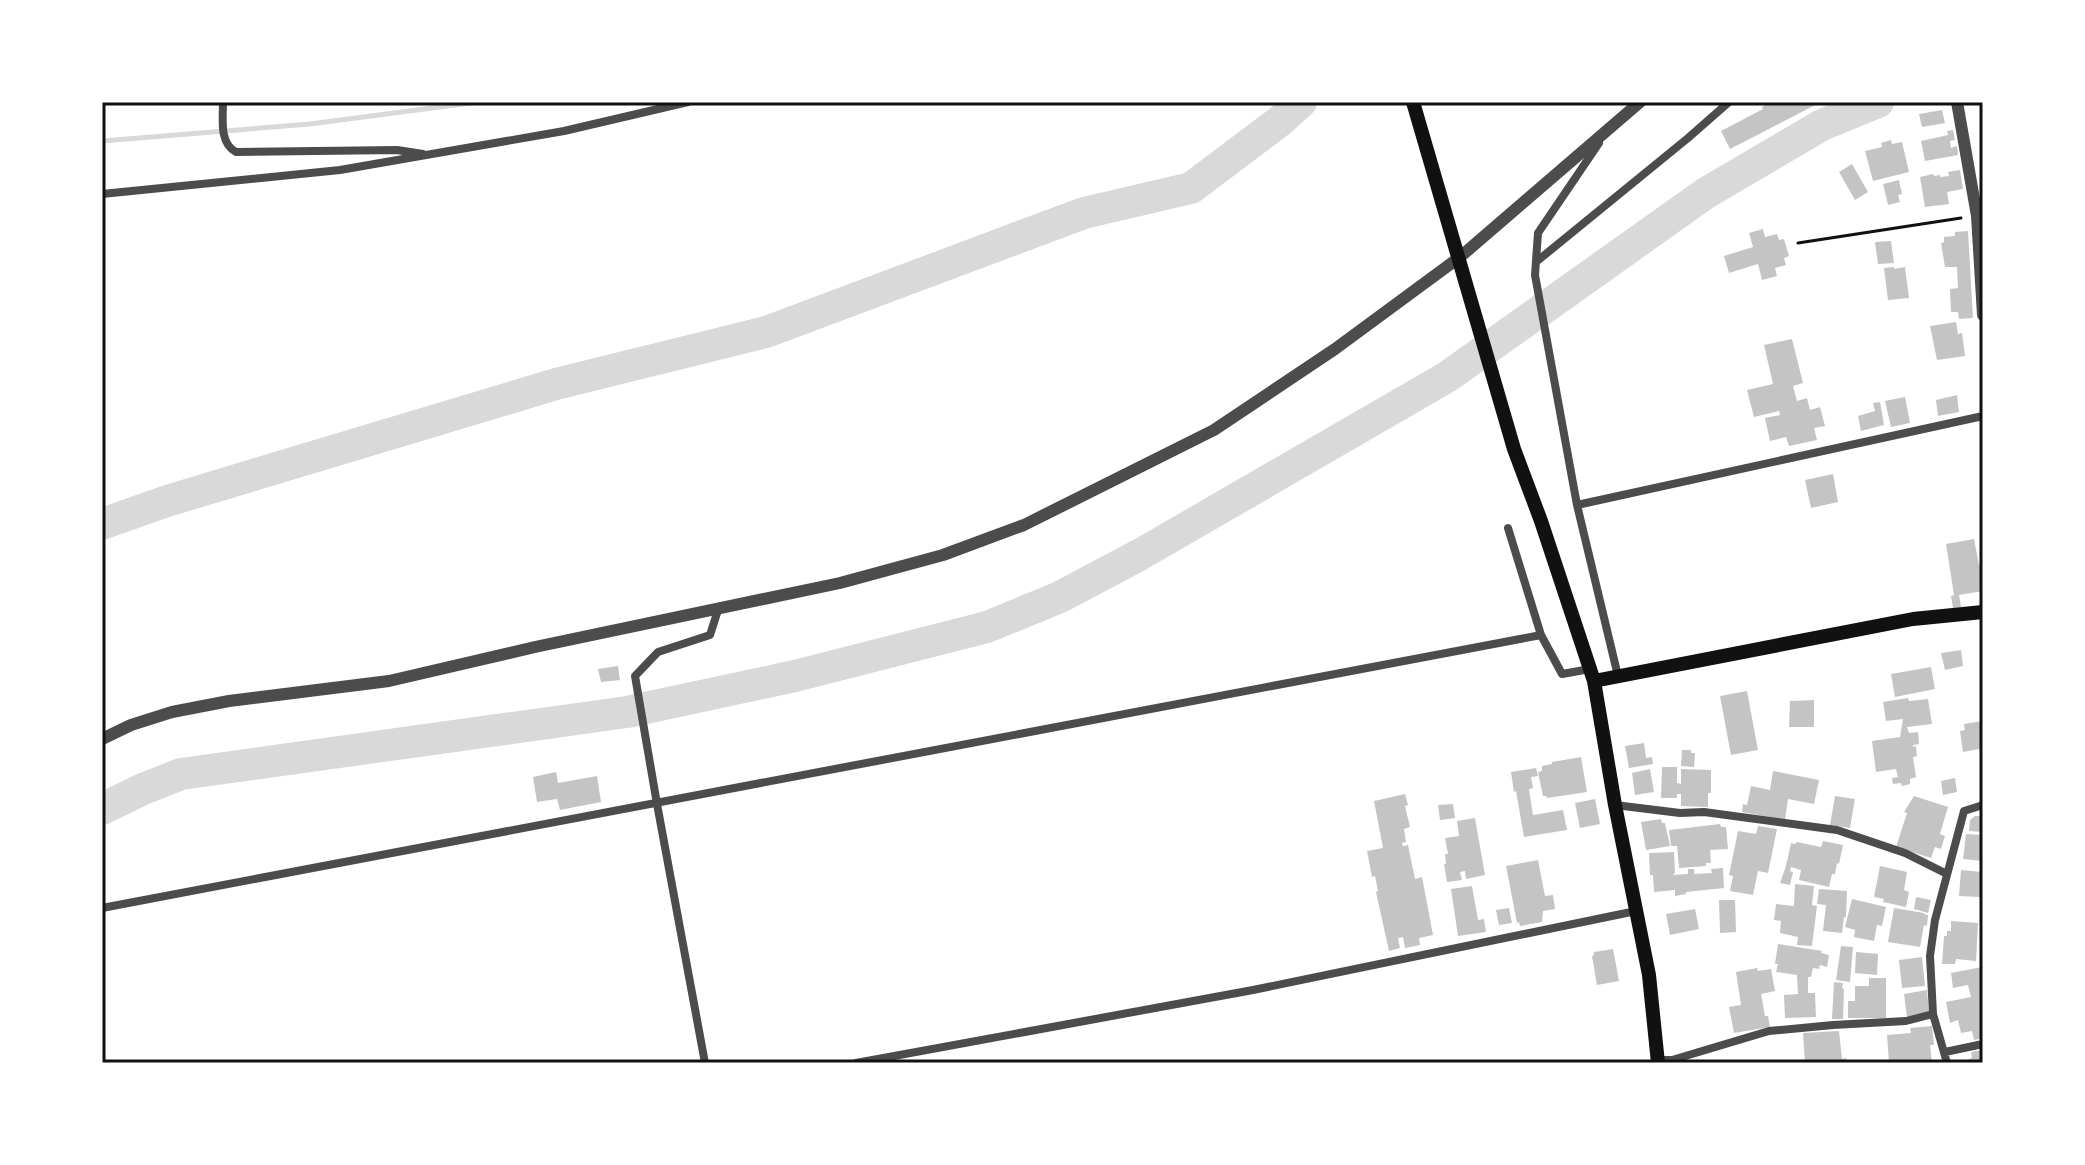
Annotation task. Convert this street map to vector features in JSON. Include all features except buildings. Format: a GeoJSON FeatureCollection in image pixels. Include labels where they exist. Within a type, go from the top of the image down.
{"type":"FeatureCollection","features":[{"type":"Feature","properties":{"kind":"main road"},"geometry":{"type":"LineString","coordinates":[[1413,102],[1514,449],[1592,675],[1649,975],[1658,1062]]}},
{"type":"Feature","properties":{"kind":"main road"},"geometry":{"type":"LineString","coordinates":[[1592,675],[1618,676],[1913,619],[1983,612]]}},
{"type":"Feature","properties":{"kind":"street"},"geometry":{"type":"LineString","coordinates":[[223,102],[225,140],[229,148],[236,152],[397,150],[432,155]]}},
{"type":"Feature","properties":{"kind":"street"},"geometry":{"type":"LineString","coordinates":[[102,194],[340,170],[564,131],[688,102]]}},
{"type":"Feature","properties":{"kind":"street"},"geometry":{"type":"LineString","coordinates":[[102,739],[131,725],[172,712],[229,701],[389,681],[840,583],[943,555],[1024,525],[1214,430],[1335,349],[1460,257],[1640,102]]}},
{"type":"Feature","properties":{"kind":"street"},"geometry":{"type":"LineString","coordinates":[[1536,262],[1729,102]]}},
{"type":"Feature","properties":{"kind":"street"},"geometry":{"type":"LineString","coordinates":[[1957,102],[1980,216],[1983,315]]}},
{"type":"Feature","properties":{"kind":"street"},"geometry":{"type":"LineString","coordinates":[[1610,125],[1538,233],[1535,275],[1577,505],[1618,676]]}},
{"type":"Feature","properties":{"kind":"street"},"geometry":{"type":"LineString","coordinates":[[1577,505],[1983,416]]}},
{"type":"Feature","properties":{"kind":"street"},"geometry":{"type":"LineString","coordinates":[[1508,528],[1541,635],[1562,674],[1592,675]]}},
{"type":"Feature","properties":{"kind":"street"},"geometry":{"type":"LineString","coordinates":[[705,1063],[635,676],[658,652],[710,635],[718,610]]}},
{"type":"Feature","properties":{"kind":"street"},"geometry":{"type":"LineString","coordinates":[[102,908],[1541,635]]}},
{"type":"Feature","properties":{"kind":"street"},"geometry":{"type":"LineString","coordinates":[[1615,805],[1680,813],[1704,812],[1837,830],[1905,853],[1947,874]]}},
{"type":"Feature","properties":{"kind":"street"},"geometry":{"type":"LineString","coordinates":[[1947,1063],[1933,1014],[1930,956],[1935,920],[1964,811],[1983,805]]}},
{"type":"Feature","properties":{"kind":"street"},"geometry":{"type":"LineString","coordinates":[[856,1063],[1253,990],[1636,911]]}},
{"type":"Feature","properties":{"kind":"street"},"geometry":{"type":"LineString","coordinates":[[1658,1062],[1769,1031],[1906,1021],[1933,1014]]}},
{"type":"Feature","properties":{"kind":"street"},"geometry":{"type":"LineString","coordinates":[[1945,1052],[1983,1044]]}},
{"type":"Feature","properties":{"kind":"path"},"geometry":{"type":"LineString","coordinates":[[1798,243],[1980,216]]}},
{"type":"Feature","properties":{"kind":"waterway"},"geometry":{"type":"LineString","coordinates":[[102,141],[310,124],[478,102]]}},
{"type":"Feature","properties":{"kind":"waterway"},"geometry":{"type":"LineString","coordinates":[[102,524],[167,501],[556,384],[766,332],[1084,213],[1191,188],[1301,102]]}},
{"type":"Feature","properties":{"kind":"waterway"},"geometry":{"type":"LineString","coordinates":[[102,809],[181,774],[627,712],[795,676],[987,627],[1060,597],[1141,554],[1447,377],[1706,193],[1822,125],[1878,102]]}}]}
